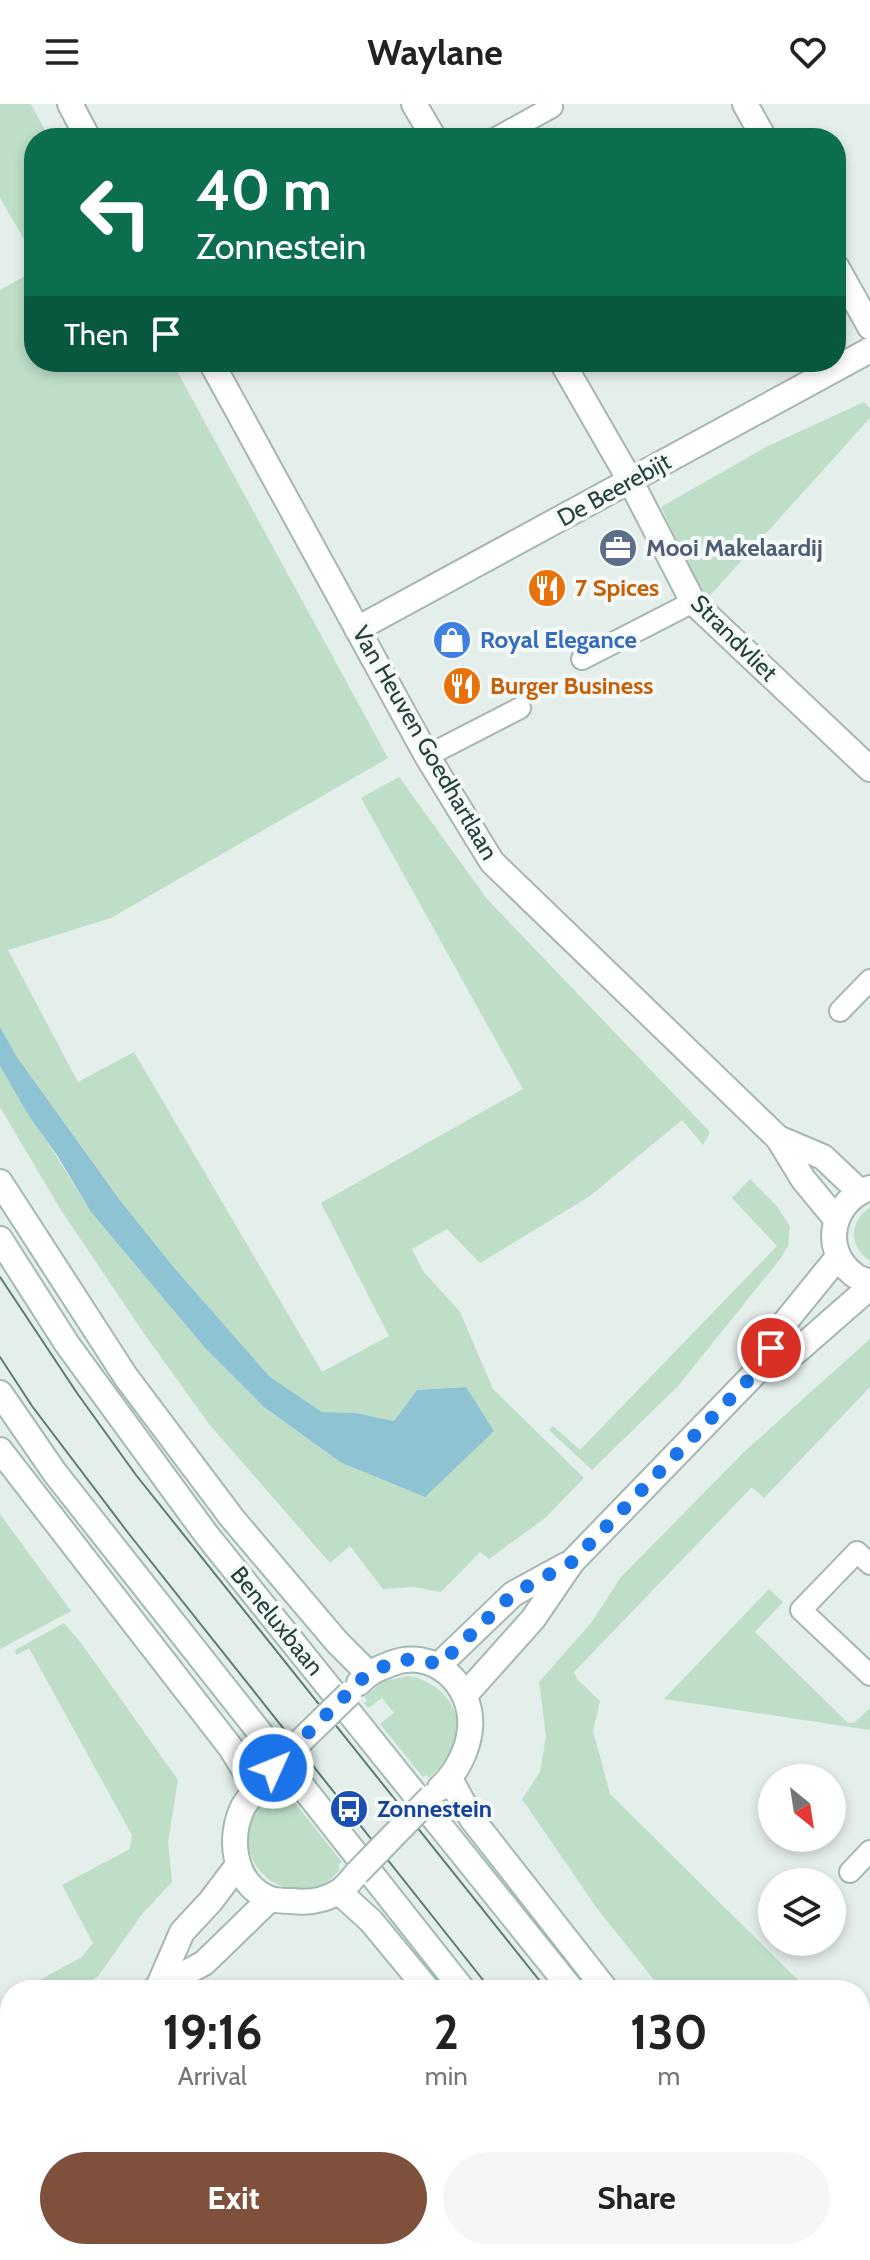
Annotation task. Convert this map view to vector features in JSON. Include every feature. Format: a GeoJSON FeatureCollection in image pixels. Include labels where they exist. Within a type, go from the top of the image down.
{"type":"FeatureCollection","features":[{"type":"Feature","properties":{"kind":"street"},"geometry":{"type":"LineString","coordinates":[[70,104],[83,128]]}},
{"type":"Feature","properties":{"kind":"street"},"geometry":{"type":"LineString","coordinates":[[414,104],[428,128]]}},
{"type":"Feature","properties":{"kind":"street"},"geometry":{"type":"LineString","coordinates":[[745,104],[758,128]]}},
{"type":"Feature","properties":{"kind":"street"},"geometry":{"type":"LineString","coordinates":[[846,284],[870,327]]}},
{"type":"Feature","properties":{"kind":"street","name":"De Beerebijt"},"geometry":{"type":"LineString","coordinates":[[846,363],[870,350]]}},
{"type":"Feature","properties":{"kind":"street","name":"Van Heuven Goedhartlaan"},"geometry":{"type":"LineString","coordinates":[[216,372],[427,756],[492,862],[778,1138],[803,1179],[836,1219]]}},
{"type":"Feature","properties":{"kind":"street","name":"Strandvliet"},"geometry":{"type":"LineString","coordinates":[[568,372],[631,482],[693,602],[870,769]]}},
{"type":"Feature","properties":{"kind":"street","name":"De Beerebijt"},"geometry":{"type":"LineString","coordinates":[[357,629],[830,372]]}},
{"type":"Feature","properties":{"kind":"street","name":"Van Heuven Goedhartlaan"},"geometry":{"type":"LineString","coordinates":[[778,1138],[823,1157],[864,1190]]}},
{"type":"Feature","properties":{"kind":"street"},"geometry":{"type":"LineString","coordinates":[[0,1182],[126,1377],[232,1518],[337,1642],[368,1673]]}},
{"type":"Feature","properties":{"kind":"street"},"geometry":{"type":"LineString","coordinates":[[759,1369],[797,1351],[870,1285],[853,1275],[838,1257],[834,1245],[836,1219],[844,1204],[864,1190]]}},
{"type":"Feature","properties":{"kind":"street","name":"Beneluxbaan"},"geometry":{"type":"LineString","coordinates":[[0,1239],[67,1344],[206,1534],[564,1980]]}},
{"type":"Feature","properties":{"kind":"street"},"geometry":{"type":"LineString","coordinates":[[465,1695],[533,1619],[572,1562],[759,1369],[782,1326],[838,1257]]}},
{"type":"Feature","properties":{"kind":"street"},"geometry":{"type":"LineString","coordinates":[[0,1393],[55,1473],[455,1980]]}},
{"type":"Feature","properties":{"kind":"street"},"geometry":{"type":"LineString","coordinates":[[0,1450],[231,1748],[256,1789]]}},
{"type":"Feature","properties":{"kind":"street"},"geometry":{"type":"LineString","coordinates":[[439,1665],[513,1594],[572,1562]]}},
{"type":"Feature","properties":{"kind":"street"},"geometry":{"type":"LineString","coordinates":[[422,1659],[439,1665],[451,1675],[465,1695],[470,1713],[466,1750],[450,1779],[339,1892],[321,1900],[300,1902],[270,1899],[246,1880],[234,1848],[236,1827],[244,1807],[273,1768],[368,1673],[399,1660],[422,1659]]}},
{"type":"Feature","properties":{"kind":"street"},"geometry":{"type":"LineString","coordinates":[[450,1779],[472,1819],[598,1980]]}},
{"type":"Feature","properties":{"kind":"street"},"geometry":{"type":"LineString","coordinates":[[161,1980],[182,1932],[238,1865]]}},
{"type":"Feature","properties":{"kind":"street"},"geometry":{"type":"LineString","coordinates":[[339,1892],[371,1921],[420,1980]]}},
{"type":"Feature","properties":{"kind":"street"},"geometry":{"type":"LineString","coordinates":[[172,1980],[204,1963],[270,1899]]}},
{"type":"Feature","properties":{"kind":"lane"},"geometry":{"type":"LineString","coordinates":[[514,128],[552,107]]}},
{"type":"Feature","properties":{"kind":"lane"},"geometry":{"type":"LineString","coordinates":[[582,659],[693,602]]}},
{"type":"Feature","properties":{"kind":"lane"},"geometry":{"type":"LineString","coordinates":[[427,756],[520,708]]}},
{"type":"Feature","properties":{"kind":"lane"},"geometry":{"type":"LineString","coordinates":[[840,1011],[870,980]]}},
{"type":"Feature","properties":{"kind":"lane"},"geometry":{"type":"LineString","coordinates":[[870,1564],[857,1552],[801,1610],[870,1675]]}},
{"type":"Feature","properties":{"kind":"lane"},"geometry":{"type":"LineString","coordinates":[[850,1872],[870,1851]]}},
{"type":"Feature","properties":{"kind":"green space"},"geometry":{"type":"Polygon","coordinates":[[[0,104],[31,104],[44,128],[24,128],[24,239],[0,198],[0,104]]]}},
{"type":"Feature","properties":{"kind":"green space"},"geometry":{"type":"Polygon","coordinates":[[[24,277],[24,372],[177,372],[388,758],[111,918],[8,950],[78,1082],[134,1052],[322,1372],[389,1336],[321,1203],[523,1089],[361,798],[399,777],[487,899],[710,1132],[703,1145],[682,1120],[590,1196],[480,1263],[447,1229],[412,1249],[423,1271],[460,1312],[493,1389],[584,1478],[545,1518],[489,1559],[480,1552],[441,1592],[414,1587],[383,1589],[350,1546],[330,1563],[209,1424],[59,1207],[0,1107],[0,1066],[91,1212],[206,1349],[264,1407],[340,1462],[494,1431],[465,1387],[417,1390],[394,1421],[356,1413],[322,1412],[270,1377],[176,1270],[119,1199],[17,1057],[0,1027],[0,290],[24,277]]]}},
{"type":"Feature","properties":{"kind":"green space"},"geometry":{"type":"Polygon","coordinates":[[[864,402],[870,408],[870,418],[705,601],[661,507],[766,447],[864,402]]]}},
{"type":"Feature","properties":{"kind":"green space"},"geometry":{"type":"Polygon","coordinates":[[[750,1179],[776,1205],[790,1226],[788,1246],[678,1386],[592,1470],[549,1430],[553,1426],[580,1450],[777,1246],[732,1198],[750,1179]]]}},
{"type":"Feature","properties":{"kind":"green space"},"geometry":{"type":"Polygon","coordinates":[[[870,1207],[870,1261],[858,1248],[854,1234],[858,1220],[870,1207]]]}},
{"type":"Feature","properties":{"kind":"green space"},"geometry":{"type":"Polygon","coordinates":[[[870,1339],[870,1387],[764,1498],[752,1487],[574,1672],[577,1679],[600,1701],[593,1731],[610,1794],[758,1941],[758,1956],[774,1956],[798,1980],[654,1980],[596,1907],[522,1799],[540,1772],[546,1736],[539,1682],[591,1623],[621,1577],[746,1450],[870,1339]]]}},
{"type":"Feature","properties":{"kind":"green space"},"geometry":{"type":"Polygon","coordinates":[[[0,1514],[71,1611],[0,1649],[0,1514]]]}},
{"type":"Feature","properties":{"kind":"green space"},"geometry":{"type":"Polygon","coordinates":[[[769,1589],[783,1602],[755,1632],[848,1723],[854,1723],[870,1708],[870,1730],[664,1699],[769,1589]]]}},
{"type":"Feature","properties":{"kind":"green space"},"geometry":{"type":"Polygon","coordinates":[[[64,1623],[178,1780],[168,1842],[172,1882],[142,1914],[93,1980],[39,1980],[82,1957],[93,1943],[62,1885],[130,1849],[132,1835],[29,1648],[16,1655],[15,1650],[64,1623]]]}},
{"type":"Feature","properties":{"kind":"green space"},"geometry":{"type":"Polygon","coordinates":[[[408,1676],[431,1684],[441,1692],[449,1701],[457,1722],[453,1747],[429,1778],[426,1775],[423,1777],[380,1724],[394,1713],[382,1698],[368,1708],[364,1703],[367,1700],[364,1697],[384,1681],[408,1676]]]}},
{"type":"Feature","properties":{"kind":"green space"},"geometry":{"type":"Polygon","coordinates":[[[283,1788],[342,1862],[338,1865],[340,1870],[330,1880],[310,1889],[294,1890],[266,1877],[249,1851],[247,1835],[253,1815],[275,1789],[283,1788]]]}},
{"type":"Feature","properties":{"kind":"water"},"geometry":{"type":"Polygon","coordinates":[[[0,1027],[17,1057],[119,1199],[176,1270],[270,1377],[322,1412],[356,1413],[394,1421],[417,1390],[466,1387],[494,1431],[425,1497],[340,1462],[264,1407],[206,1349],[91,1212],[0,1066],[0,1027]]]}},
{"type":"Feature","properties":{"kind":"tram line"},"geometry":{"type":"LineString","coordinates":[[0,1277],[136,1475],[539,1980]]}},
{"type":"Feature","properties":{"kind":"tram line"},"geometry":{"type":"LineString","coordinates":[[0,1357],[32,1406],[129,1534],[483,1980]]}},
{"type":"Feature","properties":{"kind":"place","name":"Mooi Makelaardij"},"geometry":{"type":"Point","coordinates":[618,548]}},
{"type":"Feature","properties":{"kind":"place","name":"7 Spices"},"geometry":{"type":"Point","coordinates":[547,588]}},
{"type":"Feature","properties":{"kind":"place","name":"Royal Elegance"},"geometry":{"type":"Point","coordinates":[452,640]}},
{"type":"Feature","properties":{"kind":"place","name":"Burger Business"},"geometry":{"type":"Point","coordinates":[462,686]}},
{"type":"Feature","properties":{"kind":"place","name":"Zonnestein"},"geometry":{"type":"Point","coordinates":[349,1809]}},
{"type":"Feature","properties":{"kind":"route"},"geometry":{"type":"LineString","coordinates":[[273,1768],[368,1673],[399,1660],[422,1659],[439,1665],[513,1594],[572,1562],[759,1369],[771,1348]]}}]}
